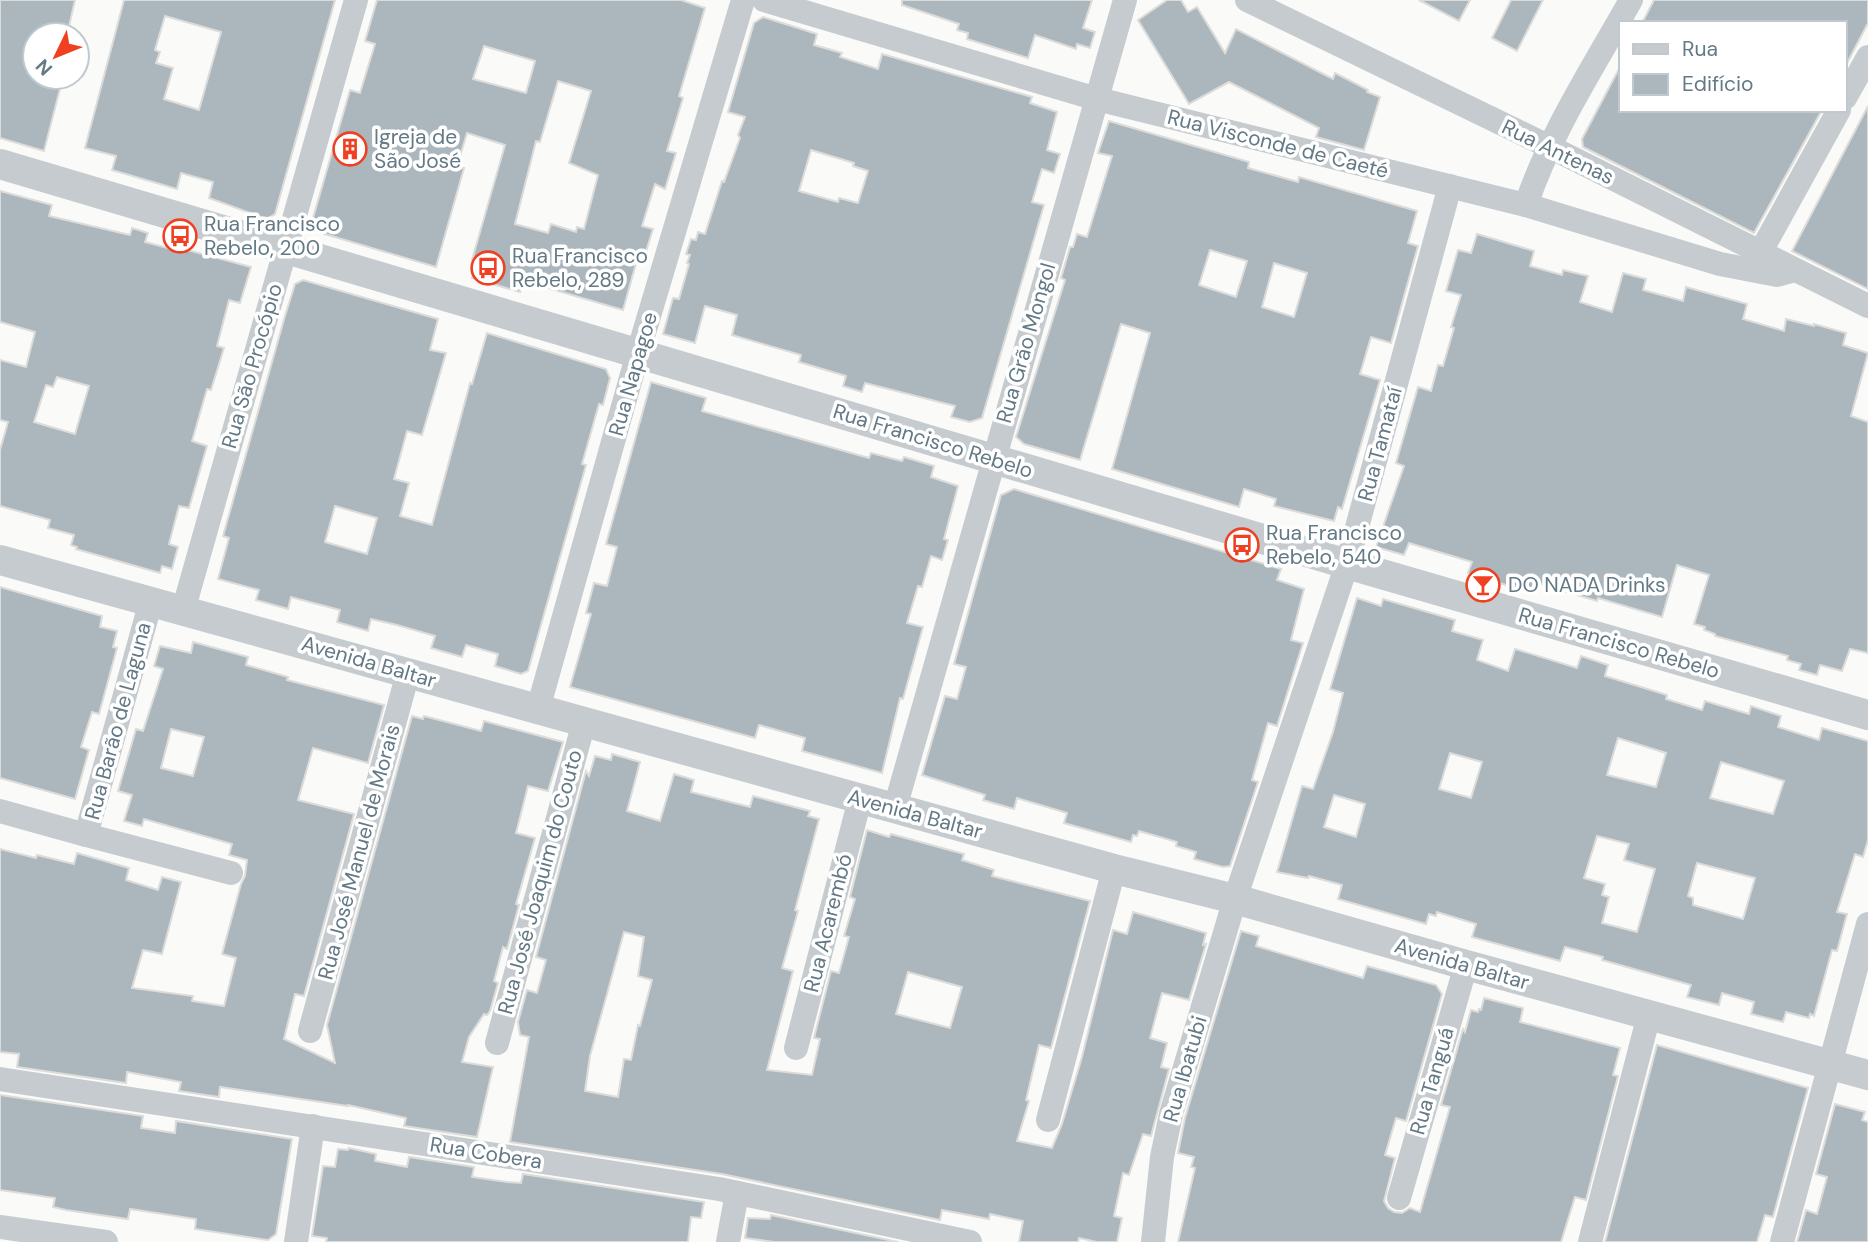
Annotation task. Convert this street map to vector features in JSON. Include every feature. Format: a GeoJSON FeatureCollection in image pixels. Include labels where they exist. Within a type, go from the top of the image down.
{"type":"FeatureCollection","features":[{"type":"Feature","properties":{"kind":"street","name":"Rua São Procópio"},"geometry":{"type":"LineString","coordinates":[[183,611],[356,0]]}},
{"type":"Feature","properties":{"kind":"street","name":"Rua Napagoe"},"geometry":{"type":"LineString","coordinates":[[538,709],[638,353],[743,0]]}},
{"type":"Feature","properties":{"kind":"street","name":"Rua Visconde de Caeté"},"geometry":{"type":"LineString","coordinates":[[764,0],[1097,99],[1527,205],[1720,264],[1777,275],[1795,270]]}},
{"type":"Feature","properties":{"kind":"street","name":"Rua Grão Mongol"},"geometry":{"type":"LineString","coordinates":[[895,808],[992,459],[1125,0]]}},
{"type":"Feature","properties":{"kind":"street","name":"Rua Antenas"},"geometry":{"type":"LineString","coordinates":[[1247,0],[1868,306]]}},
{"type":"Feature","properties":{"kind":"street"},"geometry":{"type":"LineString","coordinates":[[1619,21],[1631,0]]}},
{"type":"Feature","properties":{"kind":"street"},"geometry":{"type":"LineString","coordinates":[[1527,205],[1537,173],[1550,147],[1619,22]]}},
{"type":"Feature","properties":{"kind":"street"},"geometry":{"type":"LineString","coordinates":[[1847,95],[1868,57]]}},
{"type":"Feature","properties":{"kind":"street"},"geometry":{"type":"LineString","coordinates":[[1760,253],[1838,112]]}},
{"type":"Feature","properties":{"kind":"street","name":"Rua Francisco Rebelo"},"geometry":{"type":"LineString","coordinates":[[0,164],[1347,564],[1868,715]]}},
{"type":"Feature","properties":{"kind":"street","name":"Rua Tamataí"},"geometry":{"type":"LineString","coordinates":[[1235,899],[1347,564],[1450,186]]}},
{"type":"Feature","properties":{"kind":"street","name":"Avenida Baltar"},"geometry":{"type":"LineString","coordinates":[[0,560],[1868,1075]]}},
{"type":"Feature","properties":{"kind":"street","name":"Rua Barão de Laguna"},"geometry":{"type":"LineString","coordinates":[[0,811],[86,835],[151,601]]}},
{"type":"Feature","properties":{"kind":"street","name":"Rua José Manuel de Morais"},"geometry":{"type":"LineString","coordinates":[[310,1031],[408,673]]}},
{"type":"Feature","properties":{"kind":"street","name":"Rua José Joaquim do Couto"},"geometry":{"type":"LineString","coordinates":[[497,1043],[584,722]]}},
{"type":"Feature","properties":{"kind":"street","name":"Rua Acarembó"},"geometry":{"type":"LineString","coordinates":[[796,1048],[860,799]]}},
{"type":"Feature","properties":{"kind":"street"},"geometry":{"type":"LineString","coordinates":[[86,835],[232,873]]}},
{"type":"Feature","properties":{"kind":"street"},"geometry":{"type":"LineString","coordinates":[[1048,1120],[1114,869]]}},
{"type":"Feature","properties":{"kind":"street","name":"Rua Ibatubi"},"geometry":{"type":"LineString","coordinates":[[1153,1242],[1162,1157],[1171,1114],[1235,899]]}},
{"type":"Feature","properties":{"kind":"street"},"geometry":{"type":"LineString","coordinates":[[1782,1242],[1868,925]]}},
{"type":"Feature","properties":{"kind":"street","name":"Rua Tanguá"},"geometry":{"type":"LineString","coordinates":[[1399,1198],[1466,965]]}},
{"type":"Feature","properties":{"kind":"street"},"geometry":{"type":"LineString","coordinates":[[1590,1242],[1649,1015]]}},
{"type":"Feature","properties":{"kind":"street","name":"Rua Cobera"},"geometry":{"type":"LineString","coordinates":[[0,1079],[737,1192],[970,1242]]}},
{"type":"Feature","properties":{"kind":"street"},"geometry":{"type":"LineString","coordinates":[[296,1242],[313,1126]]}},
{"type":"Feature","properties":{"kind":"street"},"geometry":{"type":"LineString","coordinates":[[728,1242],[737,1192]]}},
{"type":"Feature","properties":{"kind":"street"},"geometry":{"type":"LineString","coordinates":[[0,1227],[106,1242]]}},
{"type":"Feature","properties":{"kind":"building"},"geometry":{"type":"Polygon","coordinates":[[[0,0],[75,0],[70,21],[21,21],[21,91],[59,91],[44,151],[0,138],[0,0]]]}},
{"type":"Feature","properties":{"kind":"building"},"geometry":{"type":"Polygon","coordinates":[[[124,0],[335,0],[275,214],[267,219],[209,198],[213,182],[181,173],[177,189],[112,170],[116,156],[85,148],[124,0]],[[165,16],[155,50],[160,52],[156,63],[173,68],[164,99],[199,110],[221,32],[165,16]]]}},
{"type":"Feature","properties":{"kind":"building"},"geometry":{"type":"Polygon","coordinates":[[[377,0],[681,0],[705,8],[679,96],[683,98],[667,151],[676,153],[665,189],[655,184],[642,226],[653,229],[643,261],[637,260],[623,310],[524,281],[520,292],[472,278],[477,262],[472,260],[505,145],[467,133],[457,166],[464,168],[436,267],[318,232],[311,225],[350,90],[360,93],[375,44],[365,41],[377,0]],[[484,46],[473,79],[526,93],[535,61],[484,46]],[[558,81],[540,142],[536,141],[515,224],[548,233],[551,224],[576,232],[577,227],[584,229],[598,175],[569,163],[591,91],[558,81]]]}},
{"type":"Feature","properties":{"kind":"building"},"geometry":{"type":"Polygon","coordinates":[[[902,0],[1092,0],[1083,28],[1095,32],[1090,48],[1077,44],[1076,49],[1035,35],[1028,58],[967,39],[968,33],[957,30],[959,24],[902,5],[902,0]]]}},
{"type":"Feature","properties":{"kind":"building"},"geometry":{"type":"Polygon","coordinates":[[[1167,0],[1181,0],[1188,12],[1197,7],[1225,53],[1236,29],[1333,79],[1335,73],[1380,97],[1364,150],[1316,137],[1319,128],[1229,82],[1189,104],[1138,20],[1167,0]]]}},
{"type":"Feature","properties":{"kind":"building"},"geometry":{"type":"Polygon","coordinates":[[[1419,0],[1470,0],[1459,21],[1419,0]]]}},
{"type":"Feature","properties":{"kind":"building"},"geometry":{"type":"Polygon","coordinates":[[[1511,0],[1543,0],[1517,51],[1492,38],[1511,0]]]}},
{"type":"Feature","properties":{"kind":"building"},"geometry":{"type":"Polygon","coordinates":[[[1654,0],[1868,0],[1868,23],[1847,63],[1847,21],[1643,21],[1654,0]]]}},
{"type":"Feature","properties":{"kind":"building"},"geometry":{"type":"Polygon","coordinates":[[[763,17],[817,34],[814,45],[842,53],[840,57],[878,69],[882,54],[1032,97],[1030,103],[1057,112],[1047,150],[1060,154],[1054,173],[1042,169],[1032,202],[1044,205],[982,418],[970,422],[951,417],[955,406],[865,383],[862,392],[843,386],[846,376],[799,362],[801,355],[732,335],[737,315],[705,306],[695,343],[663,334],[673,298],[679,299],[689,264],[690,255],[686,254],[691,239],[696,240],[698,232],[705,234],[722,181],[724,182],[740,138],[738,135],[745,117],[728,112],[754,23],[763,17]],[[811,150],[799,191],[838,202],[839,198],[858,203],[868,171],[853,166],[854,163],[811,150]]]}},
{"type":"Feature","properties":{"kind":"building"},"geometry":{"type":"Polygon","coordinates":[[[1619,69],[1619,112],[1821,112],[1754,233],[1583,147],[1582,139],[1619,69]]]}},
{"type":"Feature","properties":{"kind":"building"},"geometry":{"type":"Polygon","coordinates":[[[1868,106],[1868,289],[1792,251],[1868,106]]]}},
{"type":"Feature","properties":{"kind":"building"},"geometry":{"type":"Polygon","coordinates":[[[1109,121],[1249,162],[1248,168],[1298,182],[1299,177],[1417,211],[1408,243],[1418,246],[1391,343],[1371,337],[1360,374],[1380,380],[1342,509],[1338,507],[1334,521],[1274,506],[1276,499],[1244,489],[1239,507],[1112,469],[1150,333],[1121,324],[1080,460],[1024,444],[1016,437],[1065,280],[1061,278],[1070,247],[1073,247],[1077,234],[1087,237],[1112,156],[1098,153],[1109,121]],[[1210,250],[1199,285],[1236,297],[1247,261],[1210,250]],[[1274,263],[1262,307],[1294,317],[1307,273],[1274,263]]]}},
{"type":"Feature","properties":{"kind":"building"},"geometry":{"type":"Polygon","coordinates":[[[0,191],[52,205],[49,216],[130,235],[132,228],[148,233],[145,242],[179,251],[180,248],[251,267],[240,303],[229,300],[217,346],[224,348],[211,390],[207,389],[192,441],[207,446],[189,508],[179,506],[169,544],[178,547],[172,569],[162,566],[160,573],[76,549],[77,547],[71,545],[74,535],[48,528],[50,520],[0,506],[0,450],[8,422],[0,420],[0,360],[26,367],[35,332],[0,322],[0,191]],[[57,377],[53,387],[46,385],[34,422],[75,434],[89,386],[57,377]]]}},
{"type":"Feature","properties":{"kind":"building"},"geometry":{"type":"Polygon","coordinates":[[[1477,234],[1534,251],[1530,266],[1562,275],[1563,270],[1588,276],[1580,302],[1612,312],[1623,273],[1646,279],[1643,290],[1683,301],[1686,287],[1747,304],[1743,319],[1784,331],[1786,319],[1846,333],[1843,345],[1868,353],[1851,416],[1868,422],[1868,653],[1850,649],[1842,671],[1820,665],[1817,675],[1799,670],[1801,664],[1787,660],[1788,656],[1715,636],[1704,630],[1705,627],[1694,624],[1709,575],[1677,565],[1662,617],[1534,582],[1531,593],[1468,573],[1472,562],[1409,543],[1404,555],[1376,547],[1404,466],[1396,463],[1418,387],[1431,391],[1438,365],[1443,366],[1454,328],[1451,327],[1461,295],[1446,291],[1458,250],[1471,253],[1477,234]]]}},
{"type":"Feature","properties":{"kind":"building"},"geometry":{"type":"Polygon","coordinates":[[[303,280],[438,319],[430,350],[446,353],[422,435],[407,431],[394,479],[409,483],[400,516],[432,525],[470,383],[472,384],[487,333],[606,369],[610,378],[603,405],[599,404],[582,464],[586,465],[528,671],[521,674],[495,666],[498,654],[466,645],[462,657],[431,648],[435,636],[397,625],[371,619],[368,631],[337,622],[340,610],[291,597],[288,609],[256,600],[259,590],[218,579],[229,538],[223,536],[295,284],[303,280]],[[335,506],[325,542],[367,554],[377,518],[335,506]]]}},
{"type":"Feature","properties":{"kind":"building"},"geometry":{"type":"Polygon","coordinates":[[[651,382],[706,398],[702,411],[869,458],[871,453],[902,461],[904,457],[934,466],[931,477],[958,486],[944,539],[948,540],[942,560],[931,556],[922,587],[918,586],[907,623],[923,627],[903,699],[900,698],[882,773],[802,751],[805,738],[759,725],[755,738],[570,687],[591,614],[586,613],[594,583],[607,586],[617,547],[606,544],[651,382]]]}},
{"type":"Feature","properties":{"kind":"building"},"geometry":{"type":"Polygon","coordinates":[[[1014,489],[1281,569],[1277,580],[1304,589],[1291,640],[1303,643],[1277,726],[1268,723],[1252,780],[1258,782],[1230,866],[1223,867],[1194,859],[1196,852],[1176,846],[1177,842],[1139,831],[1137,836],[1133,835],[1131,842],[1064,823],[1067,813],[1017,798],[1014,809],[983,800],[985,795],[922,775],[945,696],[957,699],[966,667],[954,664],[1001,495],[1014,489]]]}},
{"type":"Feature","properties":{"kind":"building"},"geometry":{"type":"Polygon","coordinates":[[[0,587],[102,616],[100,627],[117,631],[113,647],[117,648],[99,714],[92,712],[81,747],[89,750],[75,799],[0,778],[0,587]]]}},
{"type":"Feature","properties":{"kind":"building"},"geometry":{"type":"Polygon","coordinates":[[[1357,598],[1381,606],[1383,599],[1455,620],[1452,631],[1483,640],[1477,660],[1508,671],[1515,649],[1577,668],[1581,656],[1608,665],[1605,676],[1667,695],[1666,699],[1702,710],[1705,701],[1749,714],[1751,706],[1781,716],[1778,727],[1819,740],[1822,728],[1868,741],[1868,840],[1863,857],[1855,854],[1837,912],[1847,914],[1837,951],[1832,950],[1814,1016],[1810,1014],[1809,1018],[1786,1012],[1783,1022],[1751,1014],[1754,1002],[1722,993],[1719,1005],[1687,997],[1691,985],[1602,960],[1603,957],[1565,947],[1560,961],[1472,937],[1476,924],[1437,912],[1436,916],[1429,914],[1426,924],[1338,899],[1342,885],[1309,876],[1308,878],[1277,872],[1302,786],[1313,789],[1333,732],[1343,693],[1330,689],[1357,598]],[[1618,738],[1607,775],[1656,787],[1666,753],[1618,738]],[[1450,753],[1439,789],[1471,798],[1482,762],[1450,753]],[[1721,762],[1710,798],[1773,814],[1784,781],[1721,762]],[[1334,795],[1324,827],[1356,837],[1365,804],[1334,795]],[[1597,836],[1584,878],[1605,884],[1602,895],[1609,897],[1602,923],[1637,932],[1655,869],[1624,860],[1629,844],[1597,836]],[[1697,863],[1688,896],[1693,898],[1693,905],[1743,919],[1755,878],[1697,863]]]}},
{"type":"Feature","properties":{"kind":"building"},"geometry":{"type":"Polygon","coordinates":[[[193,642],[248,657],[246,665],[288,677],[287,680],[384,705],[368,763],[313,748],[298,800],[354,814],[304,996],[295,994],[284,1039],[335,1063],[327,1025],[412,716],[423,719],[424,716],[481,731],[484,721],[563,742],[548,791],[528,786],[516,833],[535,838],[516,904],[519,905],[507,949],[503,947],[494,981],[498,983],[490,1011],[487,1015],[484,1014],[469,1037],[462,1062],[493,1067],[477,1137],[404,1126],[406,1118],[348,1105],[220,1087],[219,1097],[179,1091],[181,1082],[127,1072],[126,1083],[17,1067],[19,1054],[0,1052],[0,849],[74,864],[77,853],[129,868],[126,880],[158,890],[162,877],[181,882],[162,954],[143,950],[132,988],[193,996],[192,1001],[224,1006],[236,958],[222,954],[245,876],[247,860],[229,855],[232,844],[144,819],[142,826],[124,821],[132,795],[118,791],[136,729],[143,731],[163,669],[154,666],[160,646],[191,653],[193,642]],[[171,729],[161,768],[193,776],[204,737],[171,729]]]}},
{"type":"Feature","properties":{"kind":"building"},"geometry":{"type":"Polygon","coordinates":[[[612,754],[640,762],[627,811],[660,821],[674,774],[694,780],[691,792],[750,807],[753,796],[810,811],[808,816],[819,819],[782,968],[793,971],[767,1070],[812,1075],[820,1039],[814,1038],[831,971],[839,973],[849,937],[844,936],[855,899],[850,897],[867,830],[964,854],[962,860],[994,870],[992,876],[1090,901],[1051,1048],[1039,1045],[1026,1100],[1029,1101],[1017,1141],[1052,1148],[1082,1057],[1113,930],[1127,934],[1133,912],[1206,933],[1203,945],[1206,944],[1189,1000],[1162,993],[1150,1038],[1167,1043],[1161,1067],[1169,1069],[1151,1136],[1143,1134],[1129,1175],[1123,1173],[1114,1216],[1122,1218],[1117,1242],[1079,1238],[1078,1242],[1019,1242],[1023,1221],[990,1214],[989,1219],[942,1210],[940,1220],[722,1174],[510,1142],[529,1037],[520,1035],[518,1022],[527,990],[537,993],[546,960],[536,957],[586,771],[589,776],[595,756],[611,760],[612,754]],[[624,932],[590,1056],[585,1091],[618,1097],[624,1059],[631,1060],[638,1025],[640,1026],[652,980],[638,976],[644,937],[624,932]],[[908,972],[896,1014],[950,1028],[962,987],[908,972]]]}},
{"type":"Feature","properties":{"kind":"building"},"geometry":{"type":"Polygon","coordinates":[[[1241,931],[1259,936],[1256,946],[1363,978],[1367,966],[1436,985],[1442,994],[1406,1121],[1396,1118],[1385,1155],[1395,1158],[1384,1201],[1394,1212],[1402,1213],[1410,1208],[1420,1212],[1450,1107],[1441,1105],[1463,1029],[1465,1032],[1471,1010],[1481,1010],[1484,998],[1523,1008],[1520,1022],[1620,1048],[1613,1075],[1618,1076],[1586,1200],[1575,1197],[1561,1242],[1178,1242],[1195,1168],[1191,1167],[1194,1157],[1178,1153],[1185,1118],[1241,931]]]}},
{"type":"Feature","properties":{"kind":"building"},"geometry":{"type":"Polygon","coordinates":[[[1657,1045],[1808,1088],[1773,1217],[1765,1215],[1757,1242],[1605,1242],[1657,1045]]]}},
{"type":"Feature","properties":{"kind":"building"},"geometry":{"type":"Polygon","coordinates":[[[0,1095],[143,1116],[141,1128],[175,1133],[176,1121],[292,1139],[276,1234],[268,1240],[195,1229],[196,1219],[130,1209],[128,1219],[66,1210],[53,1207],[55,1198],[0,1190],[0,1095]]]}},
{"type":"Feature","properties":{"kind":"building"},"geometry":{"type":"Polygon","coordinates":[[[1835,1104],[1865,1112],[1862,1120],[1868,1122],[1868,1242],[1797,1242],[1806,1210],[1817,1214],[1827,1177],[1816,1174],[1835,1104]]]}},
{"type":"Feature","properties":{"kind":"building"},"geometry":{"type":"Polygon","coordinates":[[[349,1148],[376,1154],[375,1161],[407,1167],[409,1157],[474,1167],[472,1177],[521,1183],[523,1174],[704,1202],[701,1218],[691,1217],[688,1242],[326,1242],[327,1238],[312,1236],[323,1166],[335,1167],[338,1149],[349,1148]]]}},
{"type":"Feature","properties":{"kind":"building"},"geometry":{"type":"Polygon","coordinates":[[[771,1215],[898,1242],[774,1242],[745,1238],[748,1218],[770,1219],[771,1215]]]}},
{"type":"Feature","properties":{"kind":"place","name":"Igreja de São José"},"geometry":{"type":"Point","coordinates":[350,149]}},
{"type":"Feature","properties":{"kind":"place","name":"Rua Francisco Rebelo, 200"},"geometry":{"type":"Point","coordinates":[180,236]}},
{"type":"Feature","properties":{"kind":"place","name":"Rua Francisco Rebelo, 289"},"geometry":{"type":"Point","coordinates":[488,268]}},
{"type":"Feature","properties":{"kind":"place","name":"Rua Francisco Rebelo, 540"},"geometry":{"type":"Point","coordinates":[1242,545]}},
{"type":"Feature","properties":{"kind":"place","name":"DO NADA Drinks"},"geometry":{"type":"Point","coordinates":[1483,585]}}]}
